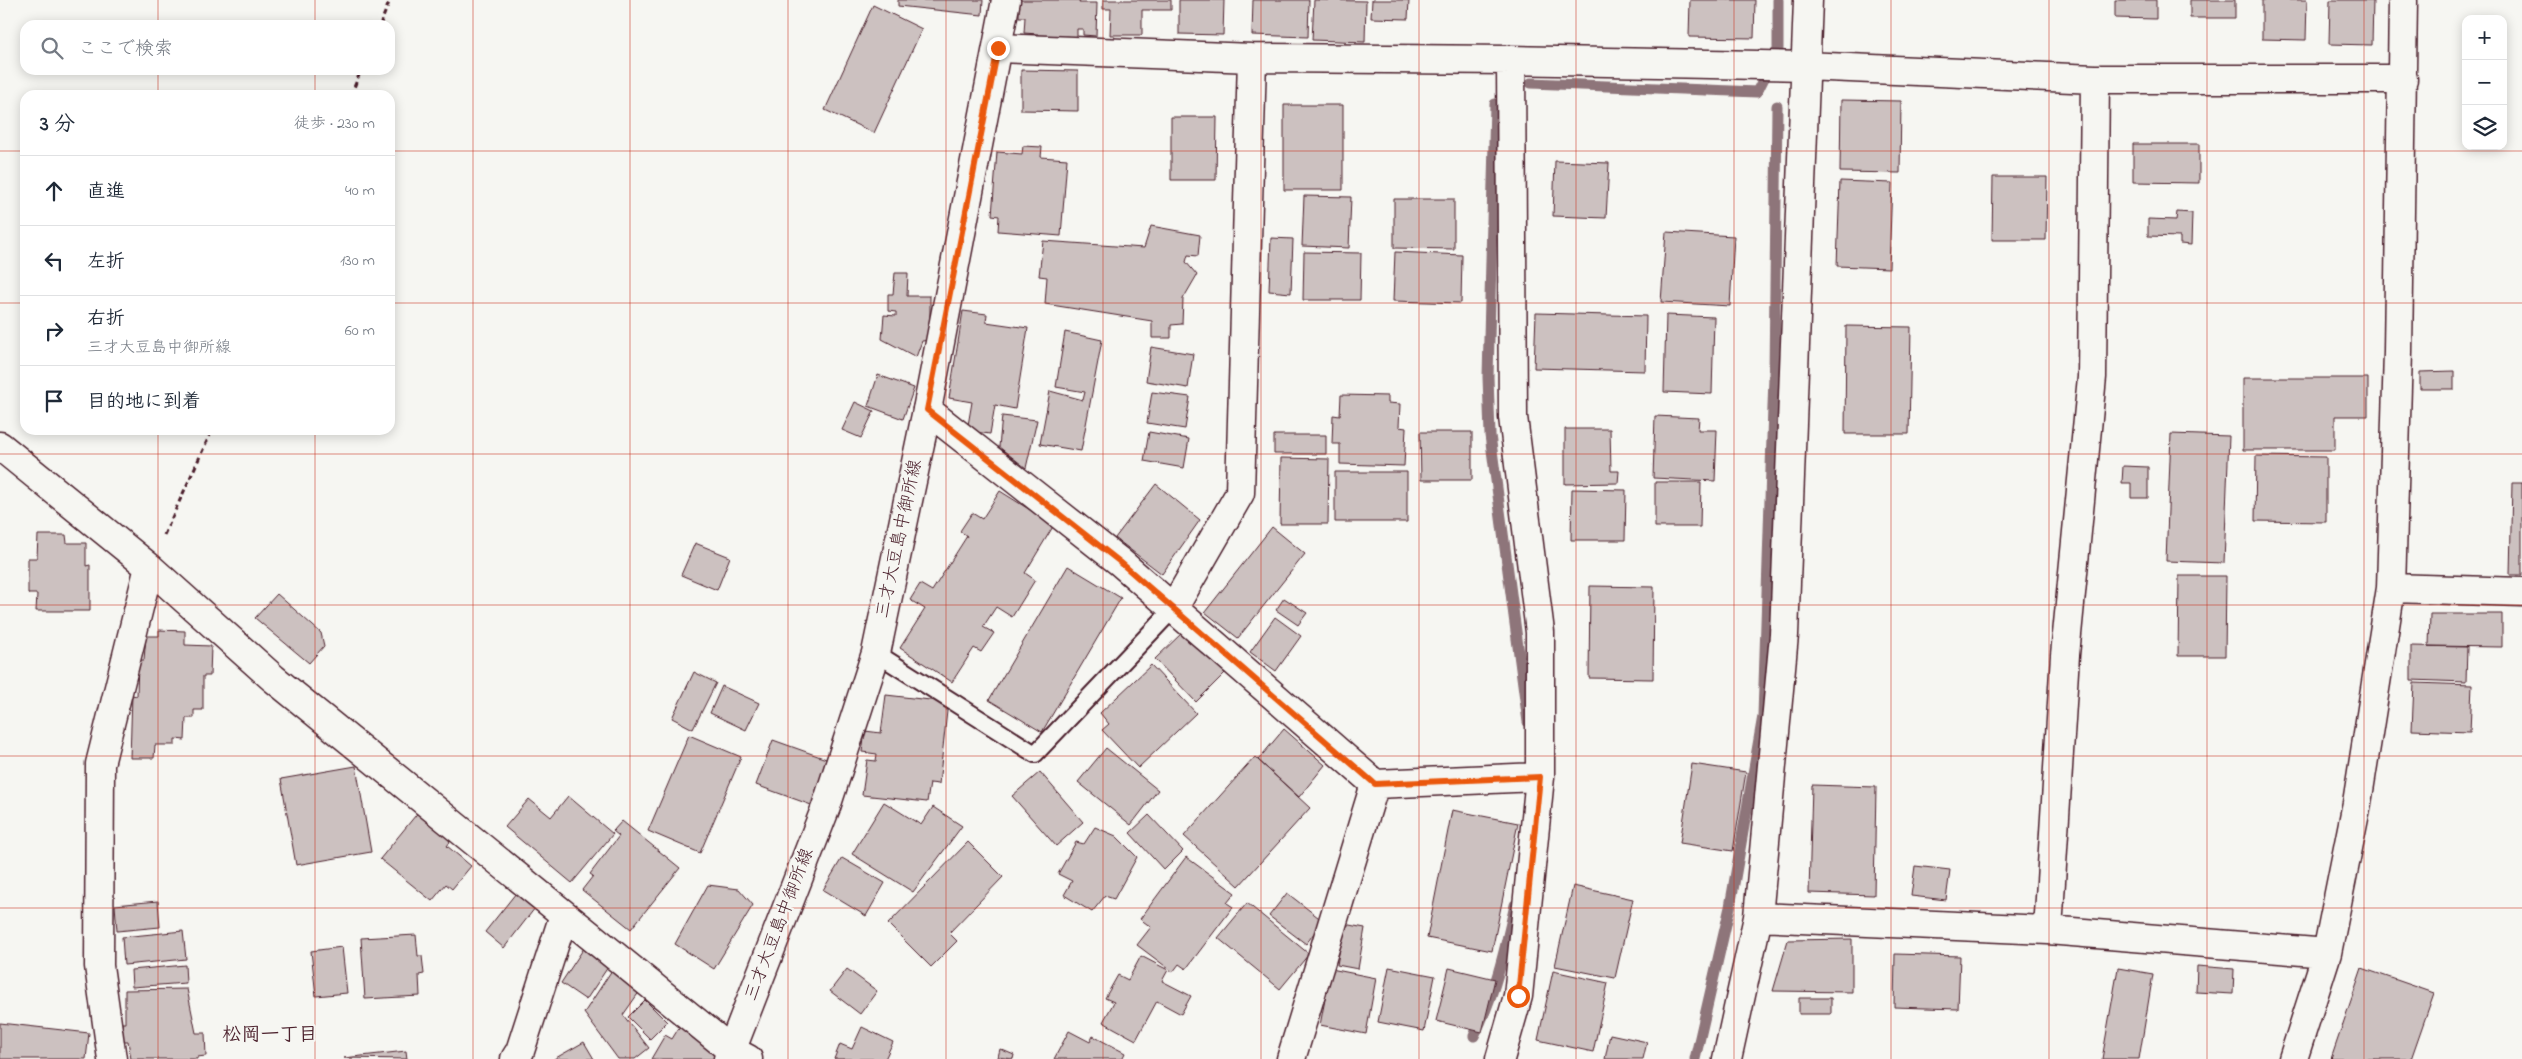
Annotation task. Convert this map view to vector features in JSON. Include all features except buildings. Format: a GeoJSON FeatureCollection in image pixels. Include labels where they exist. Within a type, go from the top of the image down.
{"type":"FeatureCollection","features":[{"type":"Feature","properties":{"kind":"street","name":"三才大豆島中御所線"},"geometry":{"type":"LineString","coordinates":[[736,1056],[826,807],[876,653],[927,410],[1006,0]]}},
{"type":"Feature","properties":{"kind":"street"},"geometry":{"type":"LineString","coordinates":[[1727,1059],[1758,917],[1784,635],[1808,0]]}},
{"type":"Feature","properties":{"kind":"street"},"geometry":{"type":"LineString","coordinates":[[2293,1059],[2327,953],[2357,803],[2391,588],[2404,0]]}},
{"type":"Feature","properties":{"kind":"street"},"geometry":{"type":"LineString","coordinates":[[998,48],[1252,58],[1511,60],[1805,66],[2095,78],[2403,79]]}},
{"type":"Feature","properties":{"kind":"street"},"geometry":{"type":"LineString","coordinates":[[1174,609],[1240,493],[1252,58]]}},
{"type":"Feature","properties":{"kind":"street"},"geometry":{"type":"LineString","coordinates":[[1500,1059],[1518,996],[1540,777],[1540,632],[1513,417],[1511,60]]}},
{"type":"Feature","properties":{"kind":"street"},"geometry":{"type":"LineString","coordinates":[[2048,930],[2065,655],[2092,377],[2095,78]]}},
{"type":"Feature","properties":{"kind":"street"},"geometry":{"type":"LineString","coordinates":[[927,410],[1120,562],[1375,784],[1540,777]]}},
{"type":"Feature","properties":{"kind":"street"},"geometry":{"type":"LineString","coordinates":[[0,446],[149,567],[272,678],[736,1056]]}},
{"type":"Feature","properties":{"kind":"street"},"geometry":{"type":"LineString","coordinates":[[112,1059],[99,966],[100,764],[149,567]]}},
{"type":"Feature","properties":{"kind":"street"},"geometry":{"type":"LineString","coordinates":[[2391,588],[2522,592]]}},
{"type":"Feature","properties":{"kind":"street"},"geometry":{"type":"LineString","coordinates":[[1291,1059],[1375,784]]}},
{"type":"Feature","properties":{"kind":"street"},"geometry":{"type":"LineString","coordinates":[[515,1059],[520,1051],[564,915]]}},
{"type":"Feature","properties":{"kind":"street"},"geometry":{"type":"LineString","coordinates":[[1758,917],[2048,930],[2327,953]]}},
{"type":"Feature","properties":{"kind":"lane"},"geometry":{"type":"LineString","coordinates":[[876,653],[1035,754],[1174,609]]}},
{"type":"Feature","properties":{"kind":"path"},"geometry":{"type":"LineString","coordinates":[[382,20],[390,0]]}},
{"type":"Feature","properties":{"kind":"path"},"geometry":{"type":"LineString","coordinates":[[354,90],[360,75]]}},
{"type":"Feature","properties":{"kind":"path"},"geometry":{"type":"LineString","coordinates":[[149,567],[210,435]]}},
{"type":"Feature","properties":{"kind":"waterway"},"geometry":{"type":"LineString","coordinates":[[1531,83],[1757,92],[1778,50],[1778,0]]}},
{"type":"Feature","properties":{"kind":"waterway"},"geometry":{"type":"LineString","coordinates":[[1495,104],[1488,377],[1490,435],[1528,722]]}},
{"type":"Feature","properties":{"kind":"waterway"},"geometry":{"type":"LineString","coordinates":[[1695,1059],[1730,907],[1763,716],[1774,376],[1777,106]]}},
{"type":"Feature","properties":{"kind":"waterway"},"geometry":{"type":"LineString","coordinates":[[1474,1036],[1494,988],[1515,905]]}},
{"type":"Feature","properties":{"kind":"district","name":"松岡一丁目"},"geometry":{"type":"Point","coordinates":[270,1035]}},
{"type":"Feature","properties":{"kind":"route"},"geometry":{"type":"LineString","coordinates":[[998,48],[927,410],[1120,562],[1375,784],[1540,777],[1518,996]]}}]}
